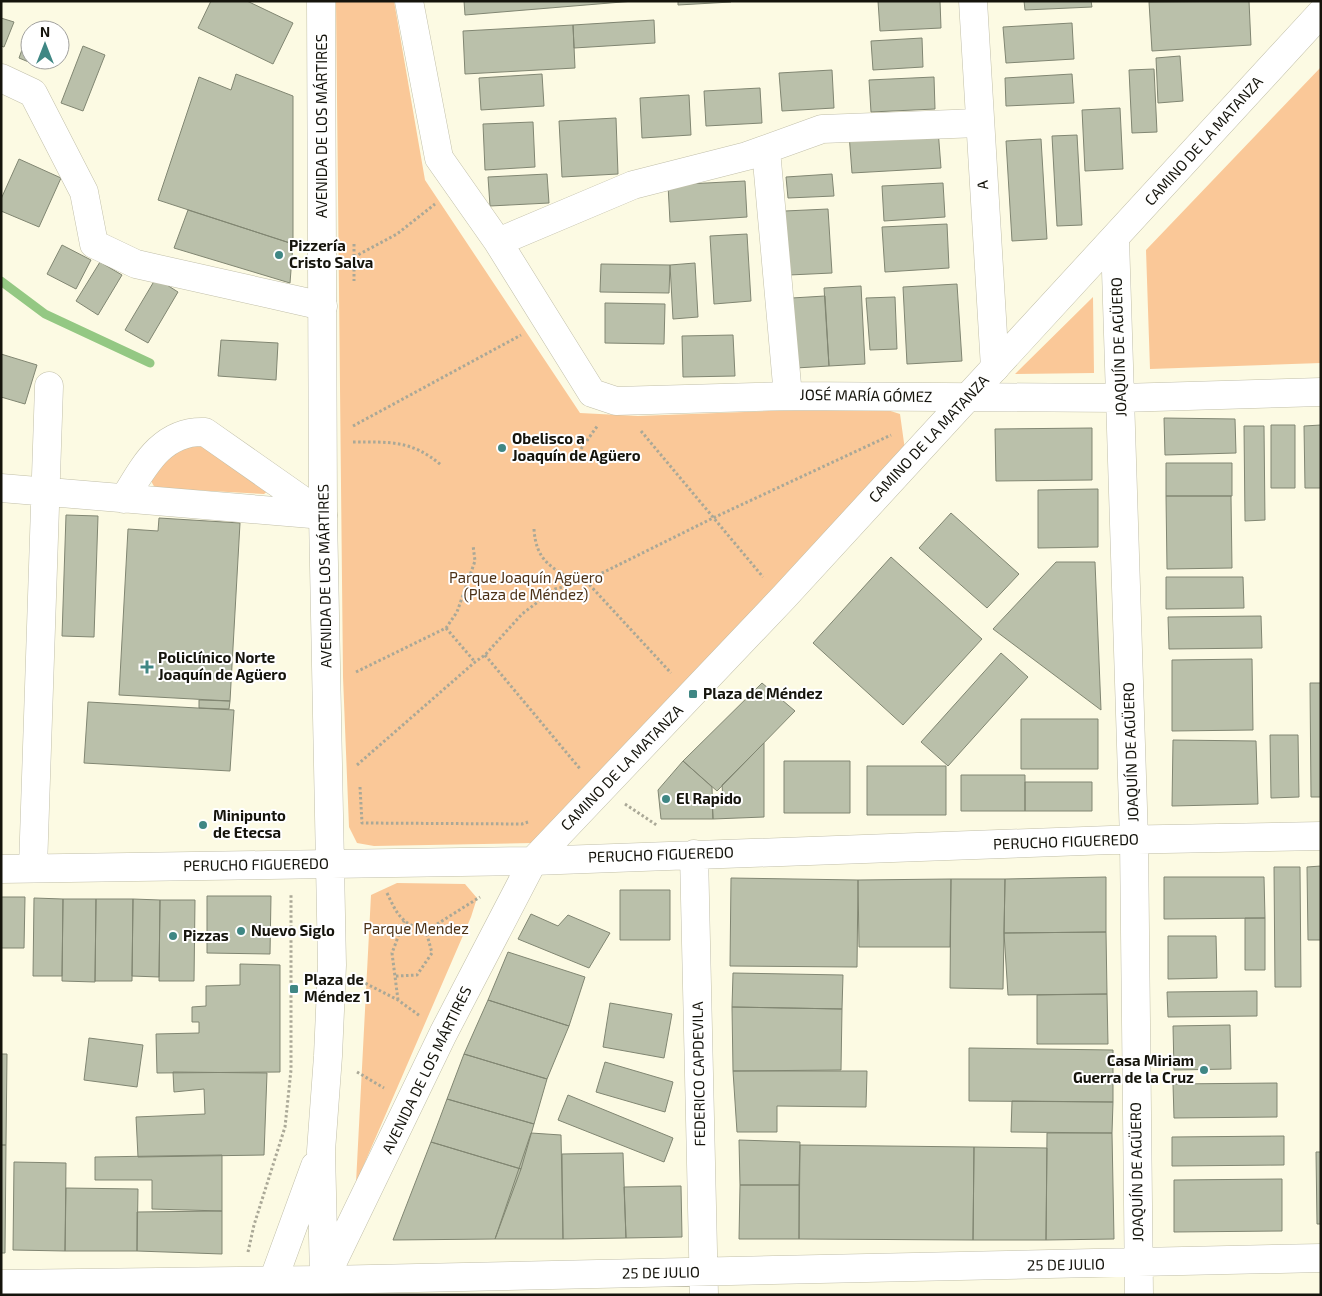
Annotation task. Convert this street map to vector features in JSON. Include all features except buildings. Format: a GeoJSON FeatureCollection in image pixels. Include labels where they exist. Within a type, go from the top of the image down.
{"type":"FeatureCollection","features":[{"type":"Feature","properties":{"kind":"street","name":"AVENIDA DE LOS MÁRTIRES"},"geometry":{"type":"LineString","coordinates":[[321,1],[323,515],[332,966],[321,1151],[323,1288]]}},
{"type":"Feature","properties":{"kind":"street"},"geometry":{"type":"LineString","coordinates":[[409,1],[439,158],[498,242],[547,320],[604,397]]}},
{"type":"Feature","properties":{"kind":"street","name":"A"},"geometry":{"type":"LineString","coordinates":[[973,1],[995,368]]}},
{"type":"Feature","properties":{"kind":"street","name":"CAMINO DE LA MATANZA"},"geometry":{"type":"LineString","coordinates":[[533,860],[602,789],[968,398],[1321,13]]}},
{"type":"Feature","properties":{"kind":"street"},"geometry":{"type":"LineString","coordinates":[[1,78],[33,93],[84,192],[94,244],[136,264],[323,306]]}},
{"type":"Feature","properties":{"kind":"street"},"geometry":{"type":"LineString","coordinates":[[498,242],[633,185],[766,150],[822,129],[979,123]]}},
{"type":"Feature","properties":{"kind":"street"},"geometry":{"type":"LineString","coordinates":[[766,150],[788,396]]}},
{"type":"Feature","properties":{"kind":"street","name":"JOAQUÍN DE AGÜERO"},"geometry":{"type":"LineString","coordinates":[[1115,239],[1134,840],[1139,1295]]}},
{"type":"Feature","properties":{"kind":"street"},"geometry":{"type":"LineString","coordinates":[[32,868],[49,386]]}},
{"type":"Feature","properties":{"kind":"street","name":"JOSÉ MARÍA GÓMEZ"},"geometry":{"type":"LineString","coordinates":[[604,397],[1121,398],[1321,392]]}},
{"type":"Feature","properties":{"kind":"street"},"geometry":{"type":"LineString","coordinates":[[124,499],[147,462],[168,442],[190,431],[205,432],[323,515]]}},
{"type":"Feature","properties":{"kind":"street"},"geometry":{"type":"LineString","coordinates":[[1,488],[323,515]]}},
{"type":"Feature","properties":{"kind":"street","name":"PERUCHO FIGUEREDO"},"geometry":{"type":"LineString","coordinates":[[1,869],[533,860],[1134,840],[1321,836]]}},
{"type":"Feature","properties":{"kind":"street","name":"FEDERICO CAPDEVILA"},"geometry":{"type":"LineString","coordinates":[[694,854],[704,1284]]}},
{"type":"Feature","properties":{"kind":"street","name":"AVENIDA DE LOS MÁRTIRES"},"geometry":{"type":"LineString","coordinates":[[323,1288],[443,1034],[533,860]]}},
{"type":"Feature","properties":{"kind":"street","name":"AVENIDA DE LOS MÁRTIRES"},"geometry":{"type":"LineString","coordinates":[[272,1288],[321,1151]]}},
{"type":"Feature","properties":{"kind":"street","name":"25 DE JULIO"},"geometry":{"type":"LineString","coordinates":[[1,1284],[241,1281],[272,1288],[323,1288],[704,1284],[1138,1263],[1321,1258]]}},
{"type":"Feature","properties":{"kind":"path"},"geometry":{"type":"LineString","coordinates":[[354,257],[397,234],[459,186]]}},
{"type":"Feature","properties":{"kind":"path"},"geometry":{"type":"LineString","coordinates":[[354,238],[354,287]]}},
{"type":"Feature","properties":{"kind":"path"},"geometry":{"type":"LineString","coordinates":[[352,427],[547,320]]}},
{"type":"Feature","properties":{"kind":"path"},"geometry":{"type":"LineString","coordinates":[[604,397],[713,518],[764,578]]}},
{"type":"Feature","properties":{"kind":"path"},"geometry":{"type":"LineString","coordinates":[[352,417],[352,451]]}},
{"type":"Feature","properties":{"kind":"path"},"geometry":{"type":"LineString","coordinates":[[330,795],[359,763],[485,655],[528,609],[554,589],[586,581],[713,518],[894,433]]}},
{"type":"Feature","properties":{"kind":"path"},"geometry":{"type":"LineString","coordinates":[[352,442],[390,442],[424,451],[441,465]]}},
{"type":"Feature","properties":{"kind":"path"},"geometry":{"type":"LineString","coordinates":[[534,529],[535,543],[543,561],[577,583]]}},
{"type":"Feature","properties":{"kind":"path"},"geometry":{"type":"LineString","coordinates":[[353,664],[353,673],[446,628],[457,612],[475,561],[473,545]]}},
{"type":"Feature","properties":{"kind":"path"},"geometry":{"type":"LineString","coordinates":[[758,585],[771,571]]}},
{"type":"Feature","properties":{"kind":"path"},"geometry":{"type":"LineString","coordinates":[[586,581],[672,674]]}},
{"type":"Feature","properties":{"kind":"path"},"geometry":{"type":"LineString","coordinates":[[446,628],[475,662]]}},
{"type":"Feature","properties":{"kind":"path"},"geometry":{"type":"LineString","coordinates":[[485,655],[581,770],[602,789],[658,826]]}},
{"type":"Feature","properties":{"kind":"path"},"geometry":{"type":"LineString","coordinates":[[666,681],[679,667]]}},
{"type":"Feature","properties":{"kind":"path"},"geometry":{"type":"LineString","coordinates":[[359,753],[360,771]]}},
{"type":"Feature","properties":{"kind":"path"},"geometry":{"type":"LineString","coordinates":[[575,777],[588,763]]}},
{"type":"Feature","properties":{"kind":"path"},"geometry":{"type":"LineString","coordinates":[[360,780],[362,823],[522,824],[535,819]]}},
{"type":"Feature","properties":{"kind":"path"},"geometry":{"type":"LineString","coordinates":[[241,1281],[254,1225],[286,1117],[291,1070],[291,864]]}},
{"type":"Feature","properties":{"kind":"path"},"geometry":{"type":"LineString","coordinates":[[372,864],[398,916],[404,921],[426,931]]}},
{"type":"Feature","properties":{"kind":"path"},"geometry":{"type":"LineString","coordinates":[[426,931],[487,892]]}},
{"type":"Feature","properties":{"kind":"path"},"geometry":{"type":"LineString","coordinates":[[398,1000],[392,953],[404,921]]}},
{"type":"Feature","properties":{"kind":"path"},"geometry":{"type":"LineString","coordinates":[[396,976],[417,974],[427,962],[432,953],[426,931]]}},
{"type":"Feature","properties":{"kind":"path"},"geometry":{"type":"LineString","coordinates":[[332,966],[398,1000],[443,1034]]}},
{"type":"Feature","properties":{"kind":"path"},"geometry":{"type":"LineString","coordinates":[[328,1056],[410,1103]]}},
{"type":"Feature","properties":{"kind":"green space","name":"Parque Joaquín Agüero (Plaza de Méndez)"},"geometry":{"type":"Polygon","coordinates":[[[336,1],[394,1],[425,180],[580,413],[638,416],[878,407],[900,414],[905,450],[532,843],[374,846],[357,843],[349,827],[343,677],[336,1]]]}},
{"type":"Feature","properties":{"kind":"green space"},"geometry":{"type":"Polygon","coordinates":[[[1321,67],[1321,363],[1150,369],[1146,250],[1321,67]]]}},
{"type":"Feature","properties":{"kind":"green space"},"geometry":{"type":"Polygon","coordinates":[[[1093,297],[1094,373],[1015,374],[1093,297]]]}},
{"type":"Feature","properties":{"kind":"green space"},"geometry":{"type":"Polygon","coordinates":[[[198,439],[268,491],[264,494],[155,488],[151,481],[162,460],[198,439]]]}},
{"type":"Feature","properties":{"kind":"green space","name":"Parque Mendez"},"geometry":{"type":"Polygon","coordinates":[[[397,883],[465,884],[477,898],[471,917],[356,1183],[371,895],[397,883]]]}},
{"type":"Feature","properties":{"kind":"waterway"},"geometry":{"type":"LineString","coordinates":[[1,281],[45,314],[150,363]]}},
{"type":"Feature","properties":{"kind":"place","name":"Pizzería Cristo Salva"},"geometry":{"type":"Point","coordinates":[279,255]}},
{"type":"Feature","properties":{"kind":"place","name":"Obelisco a Joaquín de Agüero"},"geometry":{"type":"Point","coordinates":[502,448]}},
{"type":"Feature","properties":{"kind":"place","name":"Policlínico Norte Joaquín de Agüero"},"geometry":{"type":"Point","coordinates":[147,667]}},
{"type":"Feature","properties":{"kind":"place","name":"Plaza de Méndez"},"geometry":{"type":"Point","coordinates":[693,694]}},
{"type":"Feature","properties":{"kind":"place","name":"El Rapido"},"geometry":{"type":"Point","coordinates":[666,799]}},
{"type":"Feature","properties":{"kind":"place","name":"Minipunto de Etecsa"},"geometry":{"type":"Point","coordinates":[203,825]}},
{"type":"Feature","properties":{"kind":"place","name":"Nuevo Siglo"},"geometry":{"type":"Point","coordinates":[241,931]}},
{"type":"Feature","properties":{"kind":"place","name":"Pizzas"},"geometry":{"type":"Point","coordinates":[173,936]}},
{"type":"Feature","properties":{"kind":"place","name":"Plaza de Méndez 1"},"geometry":{"type":"Point","coordinates":[294,989]}},
{"type":"Feature","properties":{"kind":"place","name":"Casa Miriam Guerra de la Cruz"},"geometry":{"type":"Point","coordinates":[1204,1070]}}]}
